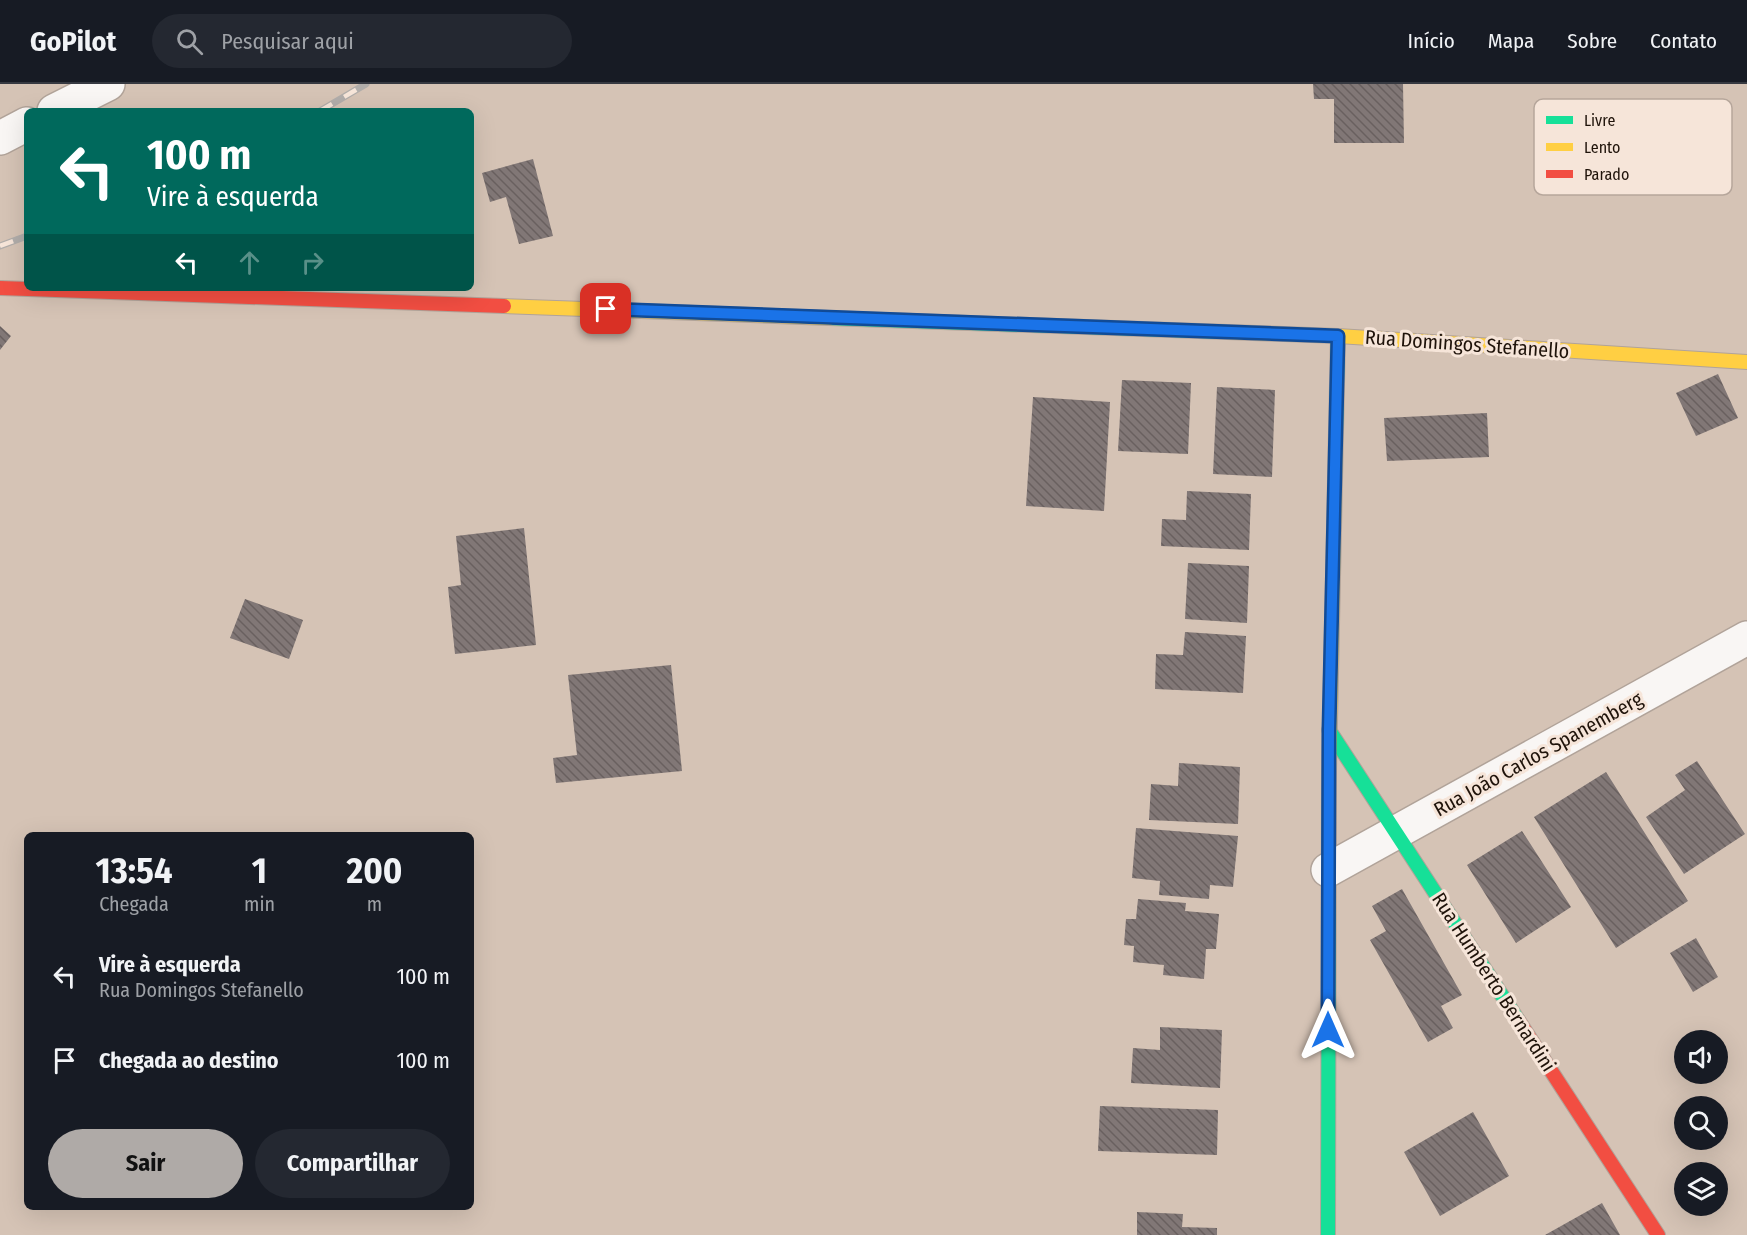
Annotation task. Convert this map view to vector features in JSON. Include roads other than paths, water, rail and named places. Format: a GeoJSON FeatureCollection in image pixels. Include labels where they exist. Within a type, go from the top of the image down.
{"type":"FeatureCollection","features":[{"type":"Feature","properties":{"kind":"street"},"geometry":{"type":"LineString","coordinates":[[60,108],[108,84]]}},
{"type":"Feature","properties":{"kind":"street"},"geometry":{"type":"LineString","coordinates":[[0,138],[24,126]]}},
{"type":"Feature","properties":{"kind":"street","name":"Rua Domingos Stefanello"},"geometry":{"type":"LineString","coordinates":[[4,291],[322,298],[1338,336],[1747,362]]}},
{"type":"Feature","properties":{"kind":"street"},"geometry":{"type":"LineString","coordinates":[[1328,1235],[1329,730],[1338,336]]}},
{"type":"Feature","properties":{"kind":"street","name":"Rua João Carlos Spanemberg"},"geometry":{"type":"LineString","coordinates":[[1328,870],[1747,638]]}},
{"type":"Feature","properties":{"kind":"street","name":"Rua Humberto Bernardini"},"geometry":{"type":"LineString","coordinates":[[1329,730],[1658,1235]]}},
{"type":"Feature","properties":{"kind":"railway"},"geometry":{"type":"LineString","coordinates":[[325,108],[366,84]]}},
{"type":"Feature","properties":{"kind":"railway"},"geometry":{"type":"LineString","coordinates":[[0,246],[24,237]]}}]}
